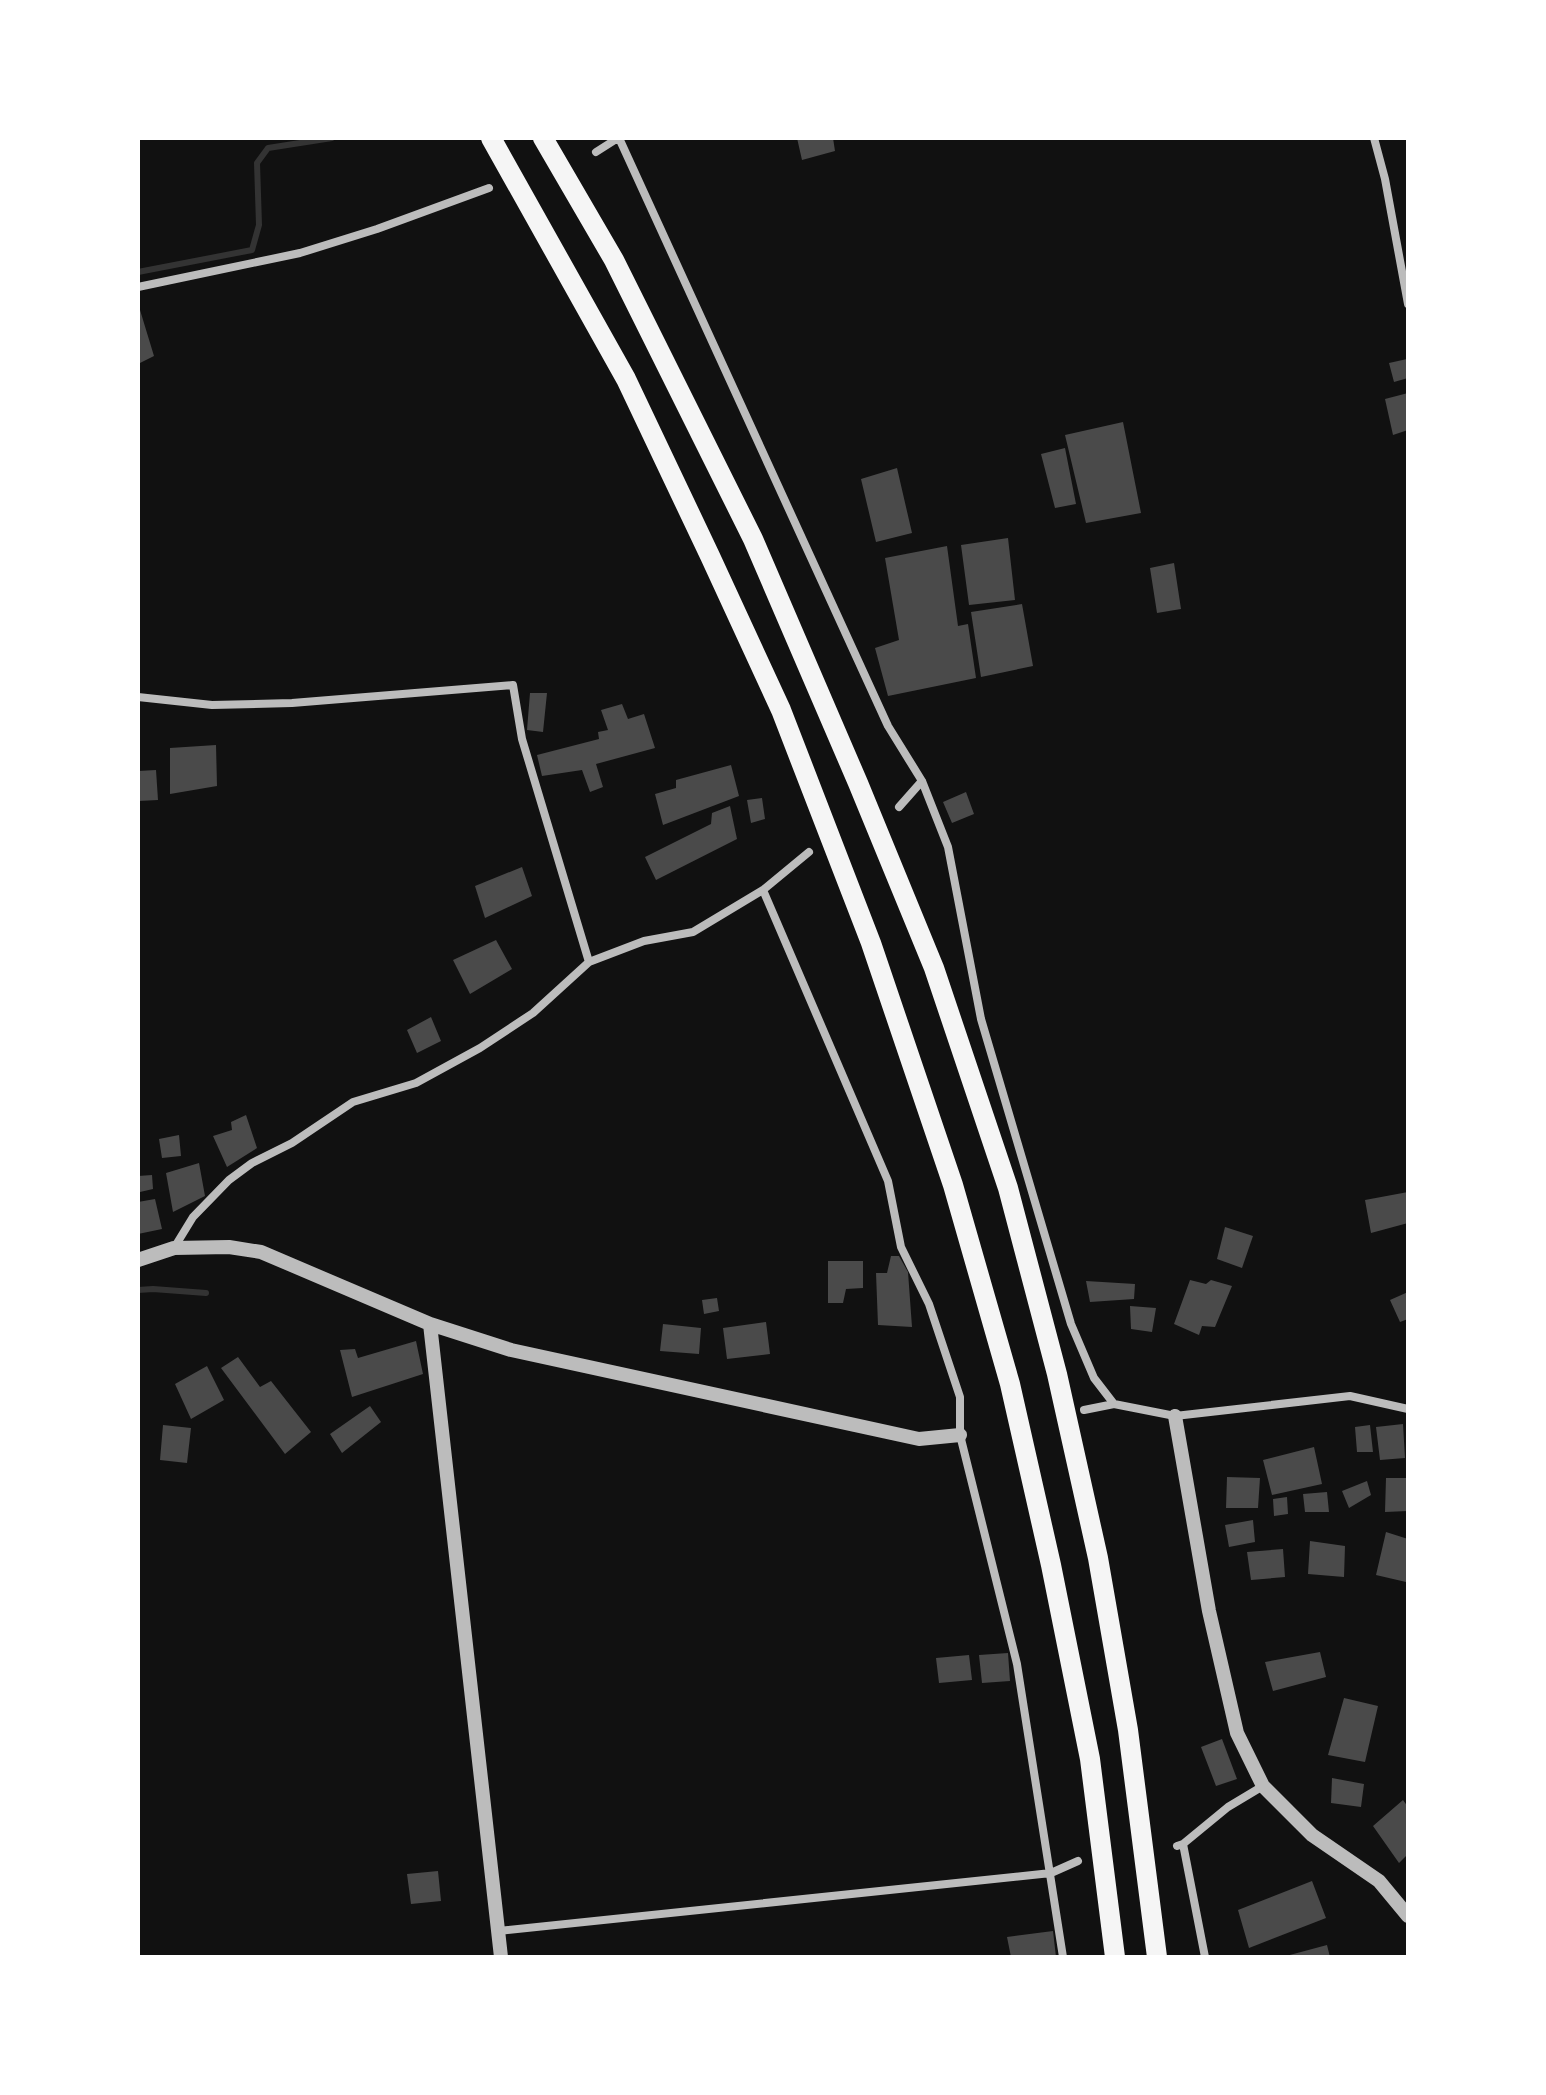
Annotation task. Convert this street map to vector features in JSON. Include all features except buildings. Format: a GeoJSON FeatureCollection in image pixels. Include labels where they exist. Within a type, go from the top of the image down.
{"type":"FeatureCollection","features":[{"type":"Feature","properties":{"kind":"highway"},"geometry":{"type":"LineString","coordinates":[[491,138],[626,379],[697,529],[781,710],[871,943],[953,1185],[1010,1384],[1090,1759],[1115,1957]]}},
{"type":"Feature","properties":{"kind":"highway"},"geometry":{"type":"LineString","coordinates":[[543,138],[614,260],[753,539],[934,968],[1003,1173],[1057,1374],[1098,1558],[1128,1730],[1157,1957]]}},
{"type":"Feature","properties":{"kind":"street"},"geometry":{"type":"LineString","coordinates":[[596,152],[618,138],[888,726],[922,781],[948,847],[981,1019],[1071,1324],[1094,1378],[1114,1404]]}},
{"type":"Feature","properties":{"kind":"street"},"geometry":{"type":"LineString","coordinates":[[1374,138],[1385,179],[1408,304]]}},
{"type":"Feature","properties":{"kind":"street"},"geometry":{"type":"LineString","coordinates":[[138,287],[300,253],[489,188]]}},
{"type":"Feature","properties":{"kind":"street"},"geometry":{"type":"LineString","coordinates":[[138,697],[212,705],[292,703],[513,685],[522,739],[589,962]]}},
{"type":"Feature","properties":{"kind":"street"},"geometry":{"type":"LineString","coordinates":[[899,807],[922,781]]}},
{"type":"Feature","properties":{"kind":"street"},"geometry":{"type":"LineString","coordinates":[[174,1248],[193,1217],[229,1180],[252,1163],[292,1143],[353,1102],[416,1083],[480,1048],[533,1013],[589,962],[644,941],[693,932],[763,890],[809,852]]}},
{"type":"Feature","properties":{"kind":"street"},"geometry":{"type":"LineString","coordinates":[[763,890],[888,1181],[901,1247],[929,1304],[960,1397],[960,1435],[1017,1664],[1063,1957]]}},
{"type":"Feature","properties":{"kind":"street"},"geometry":{"type":"LineString","coordinates":[[138,1260],[174,1248],[229,1247],[261,1252],[430,1324],[511,1350],[919,1439],[960,1435]]}},
{"type":"Feature","properties":{"kind":"street"},"geometry":{"type":"LineString","coordinates":[[430,1324],[501,1957]]}},
{"type":"Feature","properties":{"kind":"street"},"geometry":{"type":"LineString","coordinates":[[1084,1410],[1114,1404],[1175,1416],[1350,1396],[1408,1409]]}},
{"type":"Feature","properties":{"kind":"street"},"geometry":{"type":"LineString","coordinates":[[1175,1416],[1226,1691],[1237,1733],[1263,1786],[1312,1835],[1379,1881],[1408,1916]]}},
{"type":"Feature","properties":{"kind":"street"},"geometry":{"type":"LineString","coordinates":[[1205,1957],[1180,1845],[1228,1807],[1263,1786]]}},
{"type":"Feature","properties":{"kind":"street"},"geometry":{"type":"LineString","coordinates":[[499,1931],[1051,1873],[1078,1861]]}},
{"type":"Feature","properties":{"kind":"waterway"},"geometry":{"type":"LineString","coordinates":[[138,272],[252,250],[259,225],[257,163],[268,148],[332,138]]}},
{"type":"Feature","properties":{"kind":"waterway"},"geometry":{"type":"LineString","coordinates":[[138,1290],[206,1293]]}}]}
